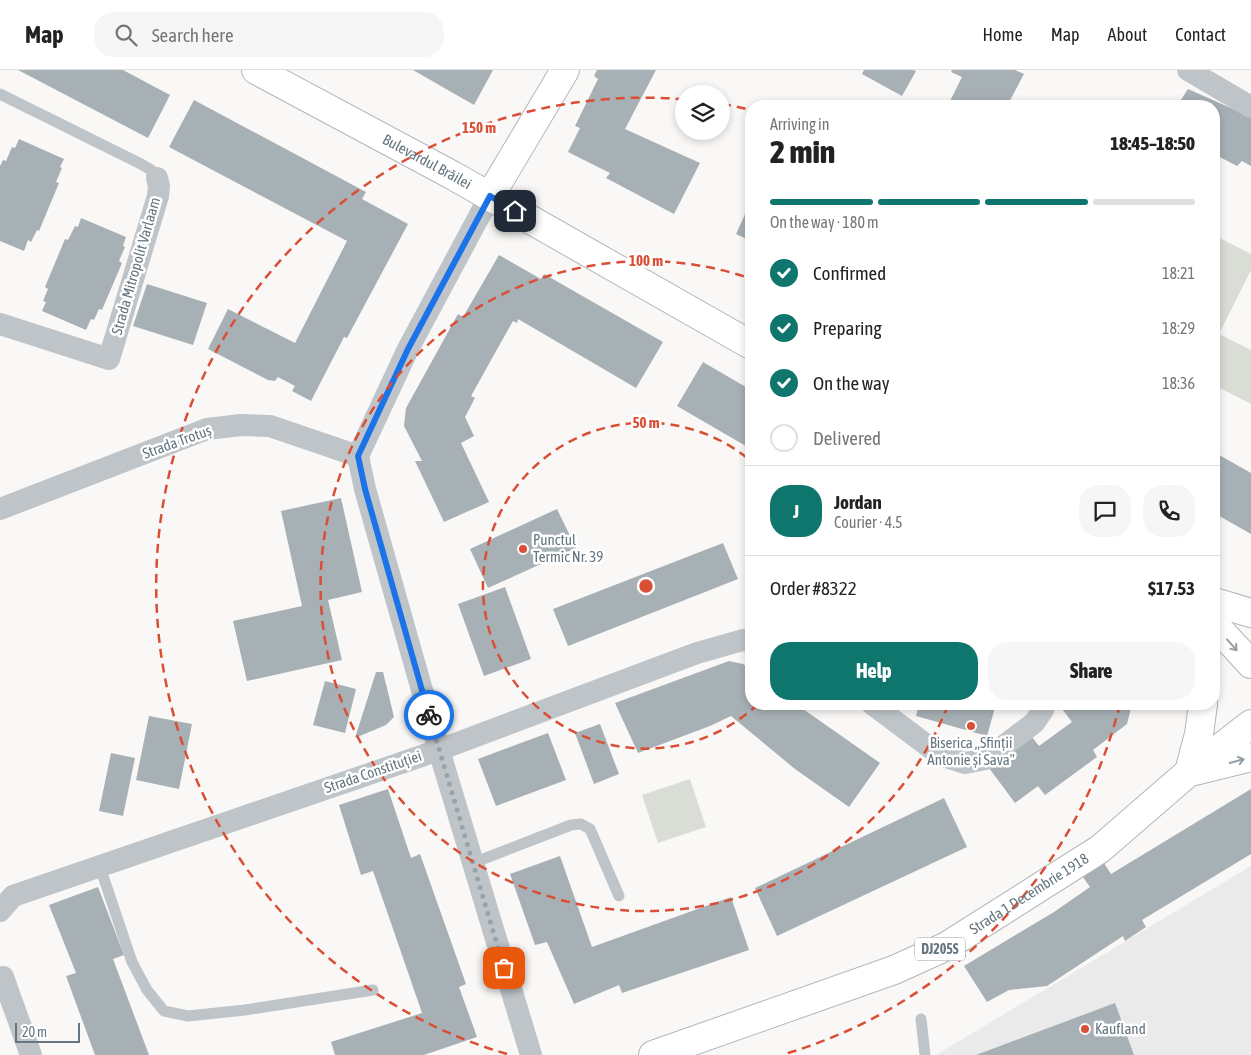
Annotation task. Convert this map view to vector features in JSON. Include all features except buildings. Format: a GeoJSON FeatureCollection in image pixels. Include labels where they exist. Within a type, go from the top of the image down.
{"type":"FeatureCollection","features":[{"type":"Feature","properties":{"kind":"main road","name":"Bulevardul Brăilei"},"geometry":{"type":"LineString","coordinates":[[256,70],[490,196],[745,342]]}},
{"type":"Feature","properties":{"kind":"main road"},"geometry":{"type":"LineString","coordinates":[[490,196],[565,70]]}},
{"type":"Feature","properties":{"kind":"main road"},"geometry":{"type":"LineString","coordinates":[[1220,604],[1251,613]]}},
{"type":"Feature","properties":{"kind":"main road"},"geometry":{"type":"LineString","coordinates":[[1220,630],[1251,664]]}},
{"type":"Feature","properties":{"kind":"main road"},"geometry":{"type":"LineString","coordinates":[[1189,772],[1203,710]]}},
{"type":"Feature","properties":{"kind":"main road","name":"Strada 1 Decembrie 1918"},"geometry":{"type":"LineString","coordinates":[[653,1055],[894,970],[948,946],[1100,849],[1189,772],[1251,724]]}},
{"type":"Feature","properties":{"kind":"main road","name":"Strada 1 Decembrie 1918"},"geometry":{"type":"LineString","coordinates":[[1189,772],[1251,757]]}},
{"type":"Feature","properties":{"kind":"street"},"geometry":{"type":"LineString","coordinates":[[1188,70],[1251,107]]}},
{"type":"Feature","properties":{"kind":"street","name":"Strada Mitropolit Varlaam"},"geometry":{"type":"LineString","coordinates":[[0,324],[109,359],[158,196],[159,186],[157,178]]}},
{"type":"Feature","properties":{"kind":"street"},"geometry":{"type":"LineString","coordinates":[[490,196],[408,349],[358,456],[365,489],[439,750],[531,1055]]}},
{"type":"Feature","properties":{"kind":"street","name":"Strada Trotuș"},"geometry":{"type":"LineString","coordinates":[[0,509],[207,429],[241,425],[270,426],[358,456]]}},
{"type":"Feature","properties":{"kind":"street","name":"Strada Constituției"},"geometry":{"type":"LineString","coordinates":[[0,911],[13,896],[439,750],[697,653],[745,640]]}},
{"type":"Feature","properties":{"kind":"street"},"geometry":{"type":"LineString","coordinates":[[888,710],[940,756],[965,763],[986,759],[1034,723],[1043,710]]}},
{"type":"Feature","properties":{"kind":"street"},"geometry":{"type":"LineString","coordinates":[[1,974],[31,1055]]}},
{"type":"Feature","properties":{"kind":"lane","name":"Strada Mitropolit Varlaam"},"geometry":{"type":"LineString","coordinates":[[0,94],[141,164],[157,178]]}},
{"type":"Feature","properties":{"kind":"lane"},"geometry":{"type":"LineString","coordinates":[[473,863],[571,825],[581,824],[590,829],[618,896]]}},
{"type":"Feature","properties":{"kind":"lane"},"geometry":{"type":"LineString","coordinates":[[100,867],[132,962],[147,990],[164,1011],[188,1016],[244,1010],[373,990]]}},
{"type":"Feature","properties":{"kind":"lane"},"geometry":{"type":"LineString","coordinates":[[921,1019],[925,1055]]}},
{"type":"Feature","properties":{"kind":"shaded area"},"geometry":{"type":"Polygon","coordinates":[[[1220,238],[1251,254],[1251,270],[1220,332],[1220,238]]]}},
{"type":"Feature","properties":{"kind":"shaded area"},"geometry":{"type":"Polygon","coordinates":[[[1220,334],[1251,350],[1251,404],[1220,388],[1220,334]]]}},
{"type":"Feature","properties":{"kind":"shaded area"},"geometry":{"type":"Polygon","coordinates":[[[690,779],[706,827],[658,843],[642,795],[690,779]]]}},
{"type":"Feature","properties":{"kind":"shaded area"},"geometry":{"type":"Polygon","coordinates":[[[1251,866],[1251,1055],[936,1055],[1251,866]]]}},
{"type":"Feature","properties":{"kind":"way so far"},"geometry":{"type":"LineString","coordinates":[[429,715],[504,968]]}},
{"type":"Feature","properties":{"kind":"place","name":"Punctul Termic Nr. 39"},"geometry":{"type":"Point","coordinates":[523,549]}},
{"type":"Feature","properties":{"kind":"place","name":"Biserica „Sfinții Antonie și Sava\""},"geometry":{"type":"Point","coordinates":[971,726]}},
{"type":"Feature","properties":{"kind":"place","name":"Kaufland"},"geometry":{"type":"Point","coordinates":[1085,1029]}},
{"type":"Feature","properties":{"kind":"route"},"geometry":{"type":"LineString","coordinates":[[429,715],[365,489],[358,456],[408,349],[490,196],[515,211]]}}]}
